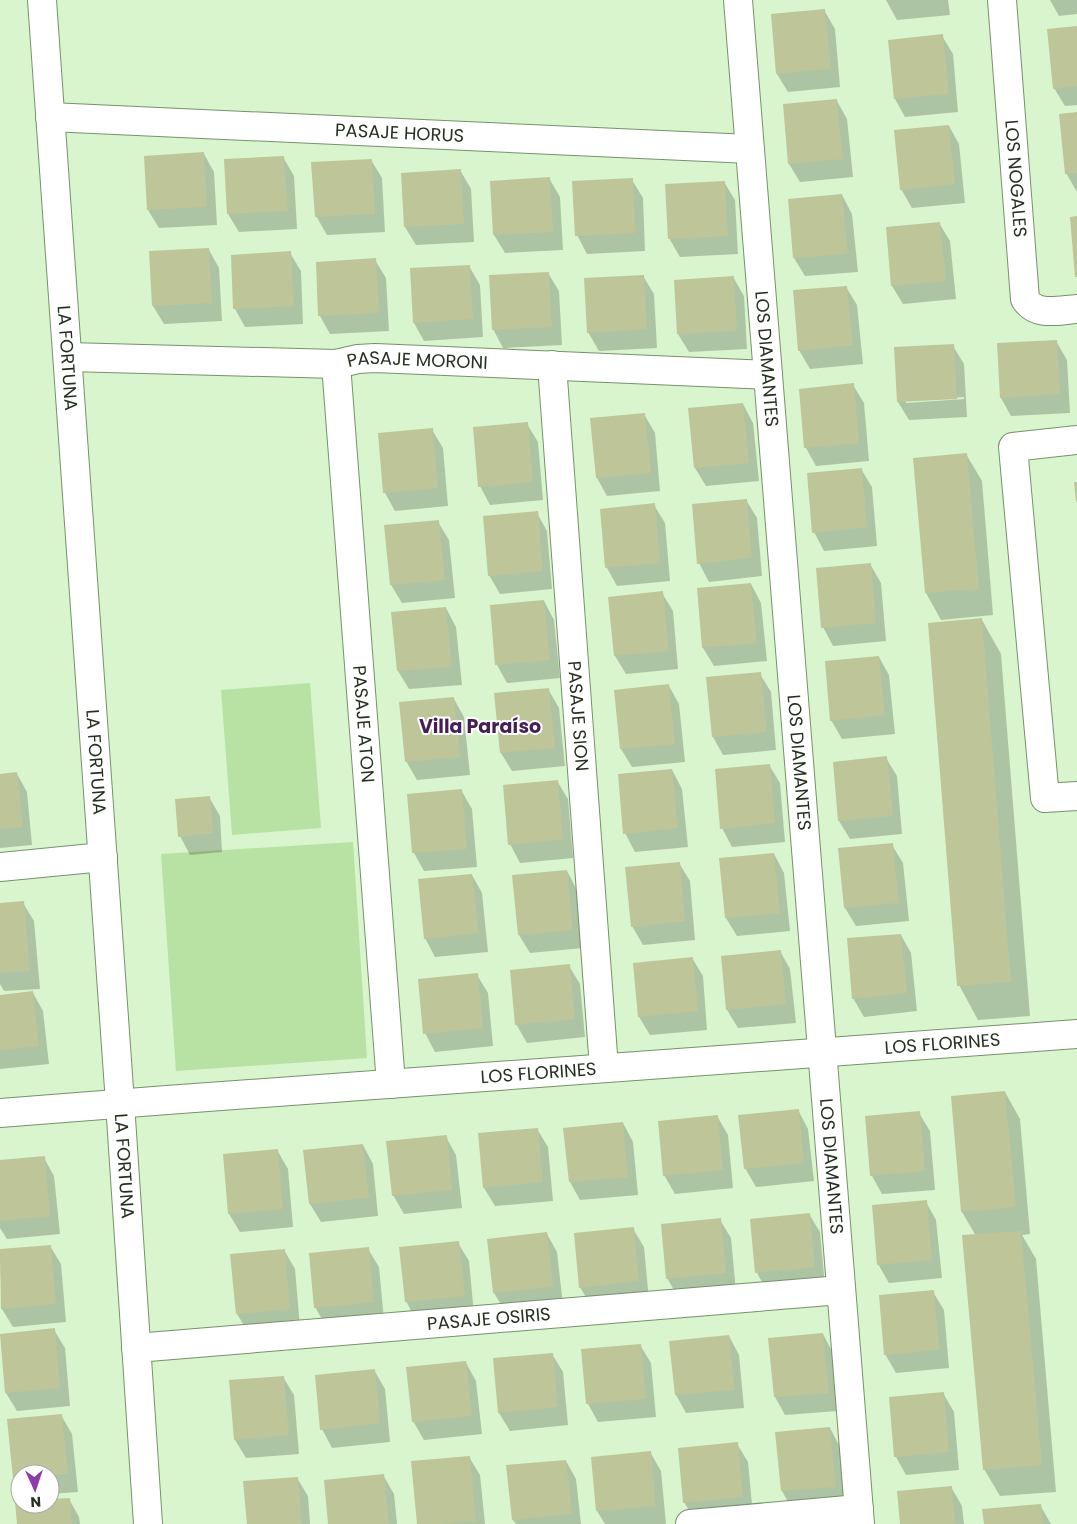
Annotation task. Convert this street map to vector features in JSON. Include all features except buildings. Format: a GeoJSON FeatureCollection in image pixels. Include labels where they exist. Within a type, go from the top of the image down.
{"type":"FeatureCollection","features":[{"type":"Feature","properties":{"kind":"street","name":"LA FORTUNA"},"geometry":{"type":"LineString","coordinates":[[42,0],[148,1524]]}},
{"type":"Feature","properties":{"kind":"street","name":"LOS DIAMANTES"},"geometry":{"type":"LineString","coordinates":[[738,0],[859,1517]]}},
{"type":"Feature","properties":{"kind":"street","name":"LOS NOGALES"},"geometry":{"type":"LineString","coordinates":[[1002,0],[1025,299],[1034,310],[1077,309]]}},
{"type":"Feature","properties":{"kind":"street","name":"PASAJE HORUS"},"geometry":{"type":"LineString","coordinates":[[50,117],[750,149]]}},
{"type":"Feature","properties":{"kind":"street","name":"PASAJE MORONI"},"geometry":{"type":"LineString","coordinates":[[68,357],[336,364],[358,358],[375,358],[768,375]]}},
{"type":"Feature","properties":{"kind":"street","name":"PASAJE ATON"},"geometry":{"type":"LineString","coordinates":[[336,364],[391,1084]]}},
{"type":"Feature","properties":{"kind":"street","name":"PASAJE SION"},"geometry":{"type":"LineString","coordinates":[[552,365],[604,1068]]}},
{"type":"Feature","properties":{"kind":"street"},"geometry":{"type":"LineString","coordinates":[[1077,440],[1013,446],[1045,798],[1077,796]]}},
{"type":"Feature","properties":{"kind":"street"},"geometry":{"type":"LineString","coordinates":[[0,867],[103,857]]}},
{"type":"Feature","properties":{"kind":"street","name":"LOS FLORINES"},"geometry":{"type":"LineString","coordinates":[[0,1113],[1077,1034]]}},
{"type":"Feature","properties":{"kind":"street","name":"PASAJE OSIRIS"},"geometry":{"type":"LineString","coordinates":[[136,1348],[841,1290]]}},
{"type":"Feature","properties":{"kind":"street"},"geometry":{"type":"LineString","coordinates":[[690,1524],[859,1517]]}},
{"type":"Feature","properties":{"kind":"green space"},"geometry":{"type":"Polygon","coordinates":[[[310,683],[321,828],[232,835],[221,690],[310,683]]]}},
{"type":"Feature","properties":{"kind":"green space"},"geometry":{"type":"Polygon","coordinates":[[[353,842],[367,1058],[176,1071],[161,854],[353,842]]]}},
{"type":"Feature","properties":{"kind":"district","name":"Villa Paraíso"},"geometry":{"type":"Point","coordinates":[480,726]}}]}
